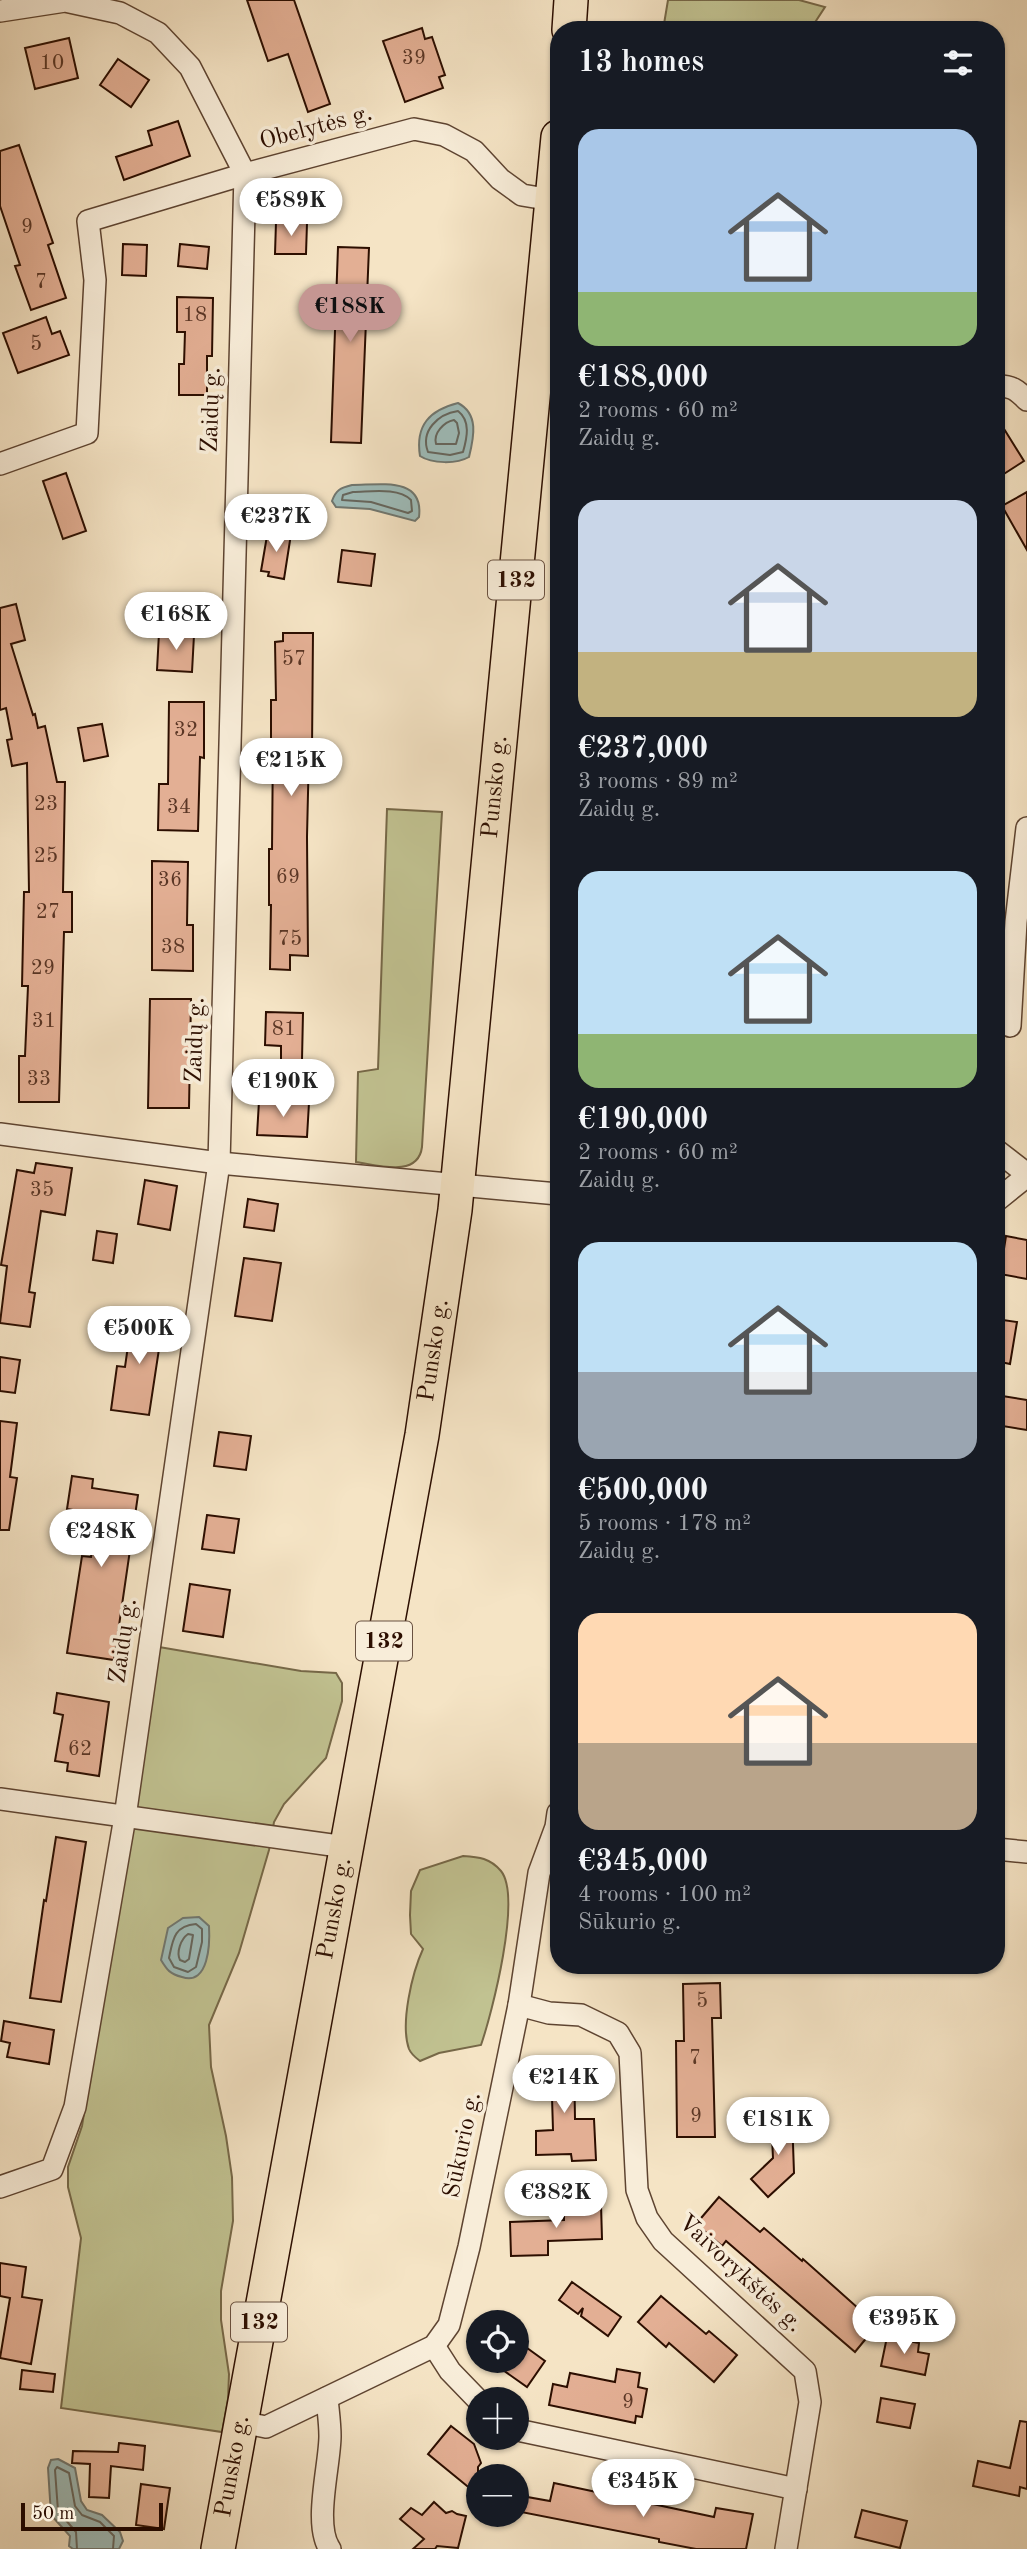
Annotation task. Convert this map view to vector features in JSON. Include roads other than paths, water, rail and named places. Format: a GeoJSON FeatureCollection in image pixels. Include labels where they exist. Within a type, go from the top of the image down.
{"type":"FeatureCollection","features":[{"type":"Feature","properties":{"kind":"main road"},"geometry":{"type":"LineString","coordinates":[[570,21],[571,0]]}},
{"type":"Feature","properties":{"kind":"main road","name":"Punsko g."},"geometry":{"type":"LineString","coordinates":[[218,2549],[422,1435],[458,1184],[550,221]]}},
{"type":"Feature","properties":{"kind":"street","name":"Zaidų g."},"geometry":{"type":"LineString","coordinates":[[0,11],[65,1],[120,13],[158,33],[190,66],[244,174],[219,1163],[125,1817],[75,2108],[52,2169],[0,2187]]}},
{"type":"Feature","properties":{"kind":"street","name":"Obelytės g."},"geometry":{"type":"LineString","coordinates":[[0,464],[87,433],[94,280],[88,220],[244,174],[414,129],[444,135],[474,151],[500,179],[522,195],[550,200]]}},
{"type":"Feature","properties":{"kind":"street"},"geometry":{"type":"LineString","coordinates":[[1005,385],[1017,389],[1027,400]]}},
{"type":"Feature","properties":{"kind":"street"},"geometry":{"type":"LineString","coordinates":[[1011,1026],[1016,922],[1027,828]]}},
{"type":"Feature","properties":{"kind":"street"},"geometry":{"type":"LineString","coordinates":[[0,1134],[219,1163],[550,1193]]}},
{"type":"Feature","properties":{"kind":"street"},"geometry":{"type":"LineString","coordinates":[[1005,1157],[1027,1175],[1005,1193]]}},
{"type":"Feature","properties":{"kind":"street"},"geometry":{"type":"LineString","coordinates":[[0,1799],[346,1847]]}},
{"type":"Feature","properties":{"kind":"street","name":"Sūkurio g."},"geometry":{"type":"LineString","coordinates":[[434,2346],[449,2325],[469,2247],[519,2005],[539,1873],[550,1842]]}},
{"type":"Feature","properties":{"kind":"street"},"geometry":{"type":"LineString","coordinates":[[1005,1850],[1027,1852]]}},
{"type":"Feature","properties":{"kind":"street","name":"Vaivorykštės g."},"geometry":{"type":"LineString","coordinates":[[519,2005],[549,2013],[581,2015],[618,2034],[630,2053],[637,2190],[647,2218],[663,2241],[805,2371],[810,2402],[786,2549]]}},
{"type":"Feature","properties":{"kind":"street"},"geometry":{"type":"LineString","coordinates":[[241,2422],[266,2427],[434,2346],[450,2371],[466,2388]]}},
{"type":"Feature","properties":{"kind":"street"},"geometry":{"type":"LineString","coordinates":[[327,2398],[330,2435],[322,2523],[330,2549]]}},
{"type":"Feature","properties":{"kind":"street"},"geometry":{"type":"LineString","coordinates":[[529,2432],[796,2488]]}},
{"type":"Feature","properties":{"kind":"water"},"geometry":{"type":"Polygon","coordinates":[[[458,403],[465,408],[472,420],[473,434],[469,457],[444,462],[431,461],[420,456],[420,436],[427,420],[440,410],[458,403]]]}},
{"type":"Feature","properties":{"kind":"water"},"geometry":{"type":"Polygon","coordinates":[[[387,484],[407,489],[415,495],[419,504],[419,517],[415,521],[370,509],[336,507],[332,501],[335,494],[341,488],[387,484]]]}},
{"type":"Feature","properties":{"kind":"water"},"geometry":{"type":"Polygon","coordinates":[[[199,1917],[209,1926],[206,1961],[198,1975],[191,1978],[178,1976],[169,1971],[161,1960],[168,1928],[183,1918],[199,1917]]]}},
{"type":"Feature","properties":{"kind":"water"},"geometry":{"type":"Polygon","coordinates":[[[58,2459],[75,2468],[81,2501],[87,2510],[102,2515],[120,2532],[123,2541],[119,2549],[73,2549],[69,2546],[70,2536],[51,2515],[48,2468],[51,2460],[58,2459]]]}}]}
